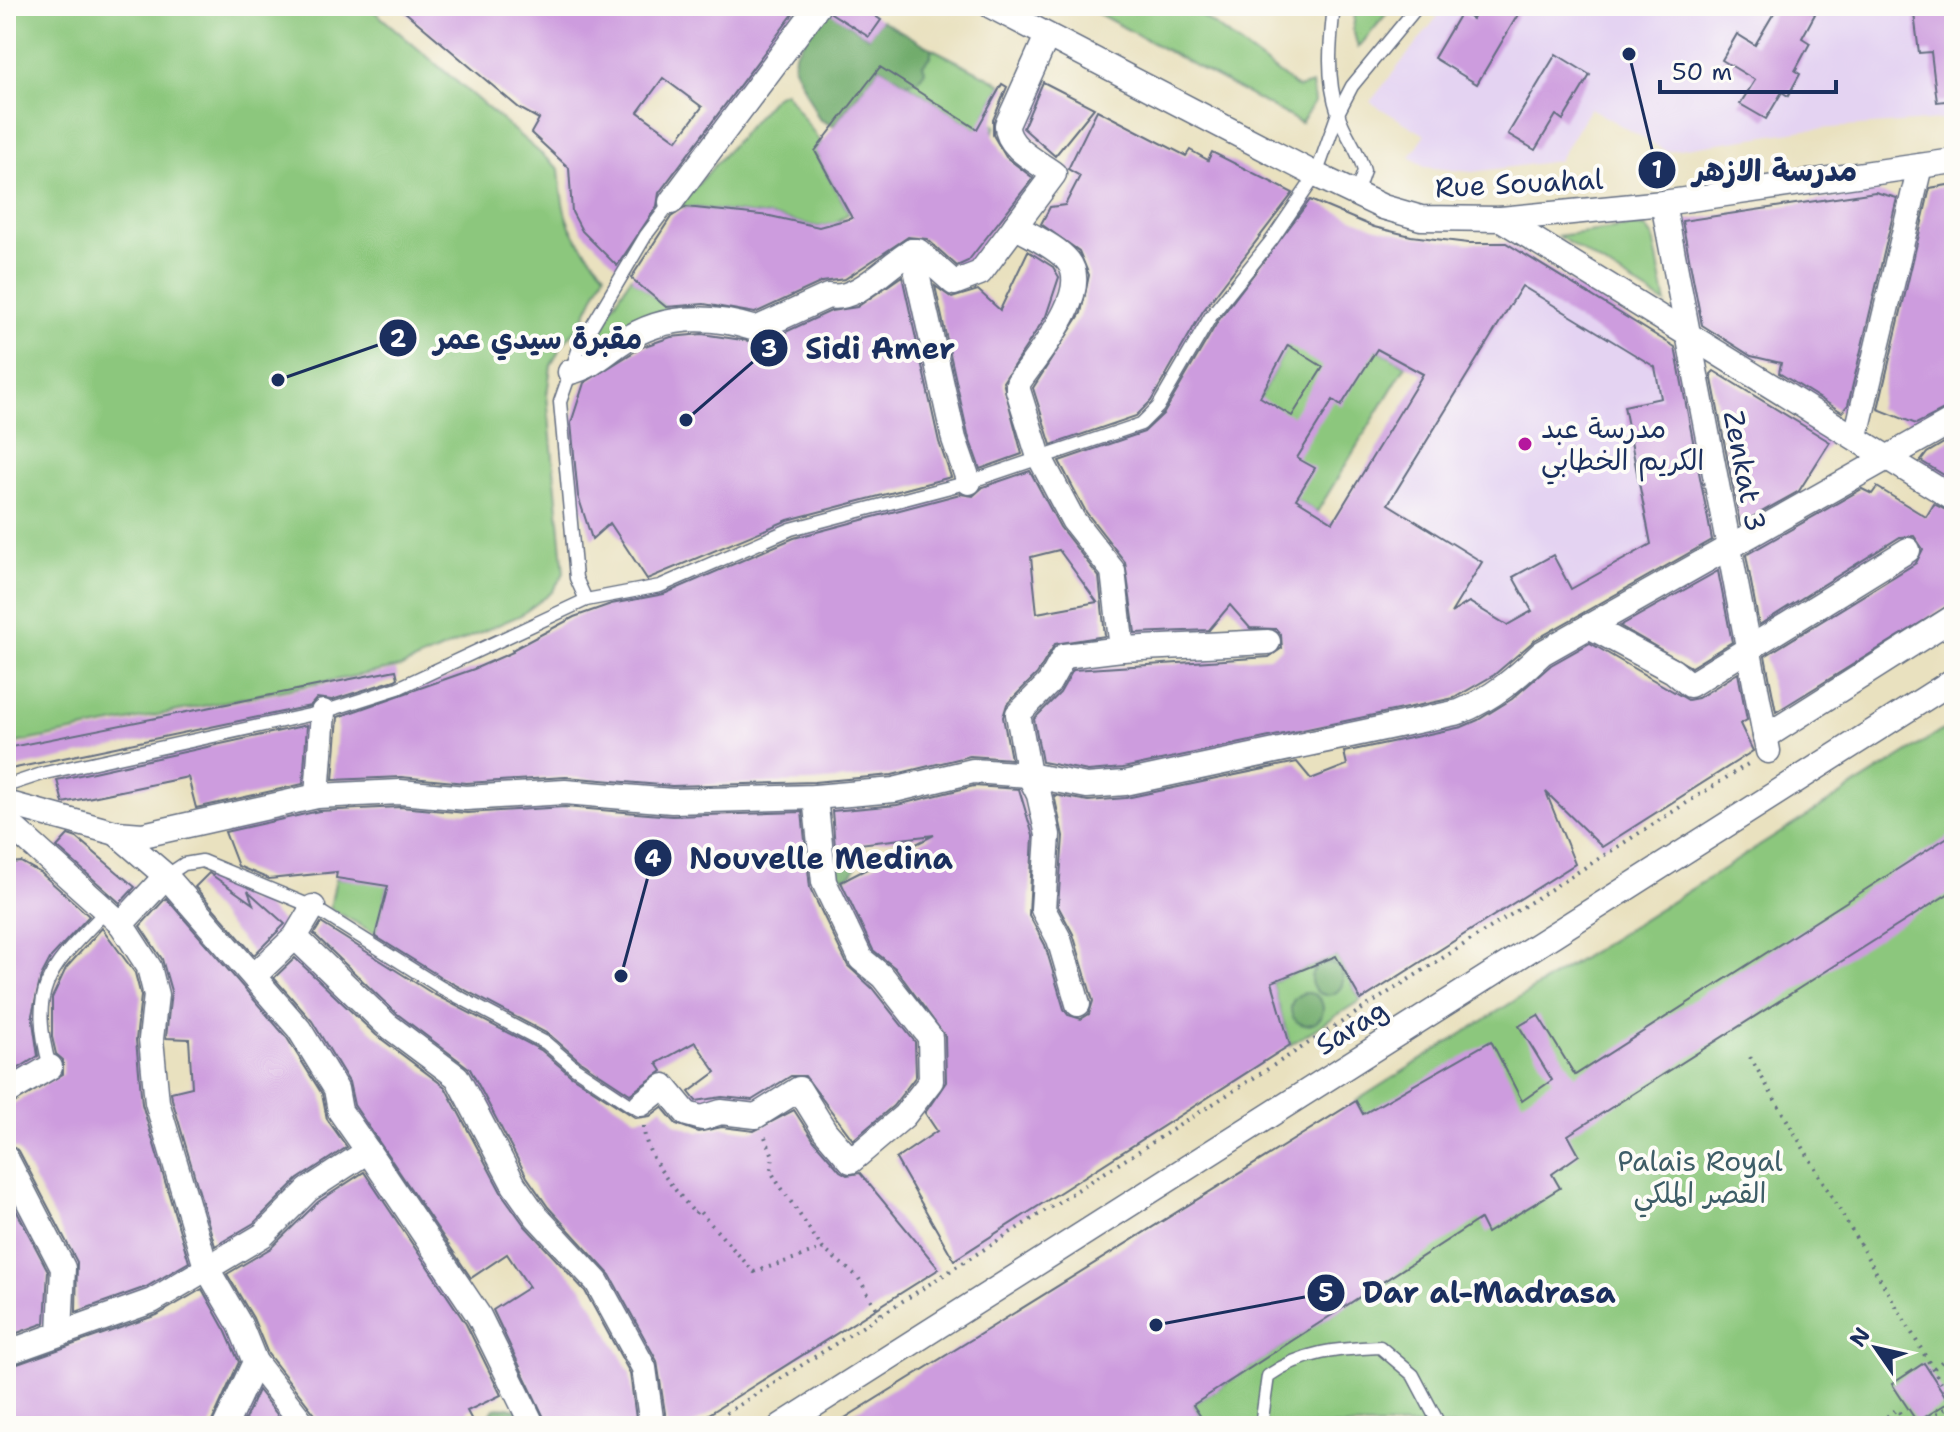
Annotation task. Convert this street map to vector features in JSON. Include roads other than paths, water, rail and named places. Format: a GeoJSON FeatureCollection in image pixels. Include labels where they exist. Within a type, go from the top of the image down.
{"type":"FeatureCollection","features":[{"type":"Feature","properties":{"kind":"street"},"geometry":{"type":"LineString","coordinates":[[671,202],[818,6]]}},
{"type":"Feature","properties":{"kind":"street","name":"Rue Souahal"},"geometry":{"type":"LineString","coordinates":[[991,6],[1316,175],[1383,207],[1421,218],[1501,219],[1663,203],[1954,161]]}},
{"type":"Feature","properties":{"kind":"street"},"geometry":{"type":"LineString","coordinates":[[912,251],[954,283],[980,273],[1054,174],[1014,144],[1006,133],[1047,36]]}},
{"type":"Feature","properties":{"kind":"street"},"geometry":{"type":"LineString","coordinates":[[1856,436],[1920,166]]}},
{"type":"Feature","properties":{"kind":"street","name":"Zenkat 3"},"geometry":{"type":"LineString","coordinates":[[1663,203],[1766,744],[1954,617]]}},
{"type":"Feature","properties":{"kind":"street"},"geometry":{"type":"LineString","coordinates":[[1501,219],[1954,499]]}},
{"type":"Feature","properties":{"kind":"street"},"geometry":{"type":"LineString","coordinates":[[1015,226],[1068,259],[1075,274],[1069,307],[1018,383],[1042,459],[1073,520],[1113,571],[1122,649]]}},
{"type":"Feature","properties":{"kind":"street"},"geometry":{"type":"LineString","coordinates":[[570,372],[587,367],[620,343],[659,322],[674,318],[730,320],[756,329],[870,282],[912,251]]}},
{"type":"Feature","properties":{"kind":"street"},"geometry":{"type":"LineString","coordinates":[[912,251],[954,439],[969,482]]}},
{"type":"Feature","properties":{"kind":"street"},"geometry":{"type":"LineString","coordinates":[[6,803],[116,833],[143,835],[317,796],[400,792],[466,798],[565,792],[672,801],[815,797],[894,790],[973,771],[1029,775],[1087,786],[1125,783],[1459,712],[1506,688],[1542,653],[1954,420]]}},
{"type":"Feature","properties":{"kind":"street"},"geometry":{"type":"LineString","coordinates":[[1589,626],[1673,671],[1690,685],[1908,550]]}},
{"type":"Feature","properties":{"kind":"street"},"geometry":{"type":"LineString","coordinates":[[1078,1004],[1059,939],[1043,909],[1048,835],[1039,795],[1029,775],[1018,714],[1049,683],[1064,656],[1122,649],[1268,642]]}},
{"type":"Feature","properties":{"kind":"street","name":"Sarag"},"geometry":{"type":"LineString","coordinates":[[781,1426],[1954,680]]}},
{"type":"Feature","properties":{"kind":"street"},"geometry":{"type":"LineString","coordinates":[[317,796],[323,712]]}},
{"type":"Feature","properties":{"kind":"street"},"geometry":{"type":"LineString","coordinates":[[641,1104],[664,1086],[687,1114],[702,1118],[721,1112],[756,1116],[799,1089],[825,1131],[851,1161],[904,1116],[931,1081],[930,1037],[883,977],[861,959],[824,882],[815,797]]}},
{"type":"Feature","properties":{"kind":"street"},"geometry":{"type":"LineString","coordinates":[[6,821],[114,918],[149,967],[156,995],[151,1039],[157,1102],[206,1267],[240,1325],[255,1362],[305,1426]]}},
{"type":"Feature","properties":{"kind":"street"},"geometry":{"type":"LineString","coordinates":[[116,833],[166,876],[299,1029],[336,1089],[340,1111],[479,1316],[533,1426]]}},
{"type":"Feature","properties":{"kind":"street"},"geometry":{"type":"LineString","coordinates":[[114,918],[166,876]]}},
{"type":"Feature","properties":{"kind":"street"},"geometry":{"type":"LineString","coordinates":[[254,976],[295,937],[313,907]]}},
{"type":"Feature","properties":{"kind":"street"},"geometry":{"type":"LineString","coordinates":[[295,937],[386,1024],[457,1077],[514,1185],[536,1216],[597,1282],[644,1368],[652,1426]]}},
{"type":"Feature","properties":{"kind":"street"},"geometry":{"type":"LineString","coordinates":[[6,1093],[50,1067]]}},
{"type":"Feature","properties":{"kind":"street"},"geometry":{"type":"LineString","coordinates":[[6,1353],[152,1301],[263,1235],[308,1190],[368,1151]]}},
{"type":"Feature","properties":{"kind":"street"},"geometry":{"type":"LineString","coordinates":[[6,1158],[63,1268],[60,1333]]}},
{"type":"Feature","properties":{"kind":"street"},"geometry":{"type":"LineString","coordinates":[[225,1426],[255,1362]]}},
{"type":"Feature","properties":{"kind":"lane"},"geometry":{"type":"LineString","coordinates":[[1334,6],[1330,61],[1338,113],[1360,156],[1364,171],[1356,194]]}},
{"type":"Feature","properties":{"kind":"lane"},"geometry":{"type":"LineString","coordinates":[[6,786],[45,773],[323,712],[398,688],[586,600],[660,586],[791,529],[969,482],[1141,424],[1151,417],[1211,316],[1271,241],[1316,175],[1338,113],[1352,86],[1418,6]]}},
{"type":"Feature","properties":{"kind":"lane"},"geometry":{"type":"LineString","coordinates":[[586,600],[576,578],[560,402],[579,348],[646,235],[671,202]]}},
{"type":"Feature","properties":{"kind":"lane"},"geometry":{"type":"LineString","coordinates":[[166,876],[192,860],[202,861],[313,907],[440,987],[546,1043],[575,1068],[632,1106],[641,1104]]}},
{"type":"Feature","properties":{"kind":"lane"},"geometry":{"type":"LineString","coordinates":[[50,1067],[43,1042],[40,1000],[44,985],[64,954],[114,918]]}},
{"type":"Feature","properties":{"kind":"lane"},"geometry":{"type":"LineString","coordinates":[[1261,1426],[1268,1376],[1292,1359],[1322,1351],[1380,1347],[1413,1375],[1440,1426]]}},
{"type":"Feature","properties":{"kind":"place","name":"مدرسة الازهر"},"geometry":{"type":"Point","coordinates":[1629,54]}},
{"type":"Feature","properties":{"kind":"place","name":"مقبرة سيدي عمر"},"geometry":{"type":"Point","coordinates":[278,380]}},
{"type":"Feature","properties":{"kind":"place","name":"Sidi Amer"},"geometry":{"type":"Point","coordinates":[686,420]}},
{"type":"Feature","properties":{"kind":"place","name":"مدرسة عبد الكريم الخطابي"},"geometry":{"type":"Point","coordinates":[1525,444]}},
{"type":"Feature","properties":{"kind":"place","name":"Nouvelle Medina"},"geometry":{"type":"Point","coordinates":[621,976]}},
{"type":"Feature","properties":{"kind":"place","name":"Dar al-Madrasa"},"geometry":{"type":"Point","coordinates":[1156,1325]}},
{"type":"Feature","properties":{"kind":"park label","name":"Palais Royal القصر الملكي"},"geometry":{"type":"Point","coordinates":[1700,1177]}}]}
